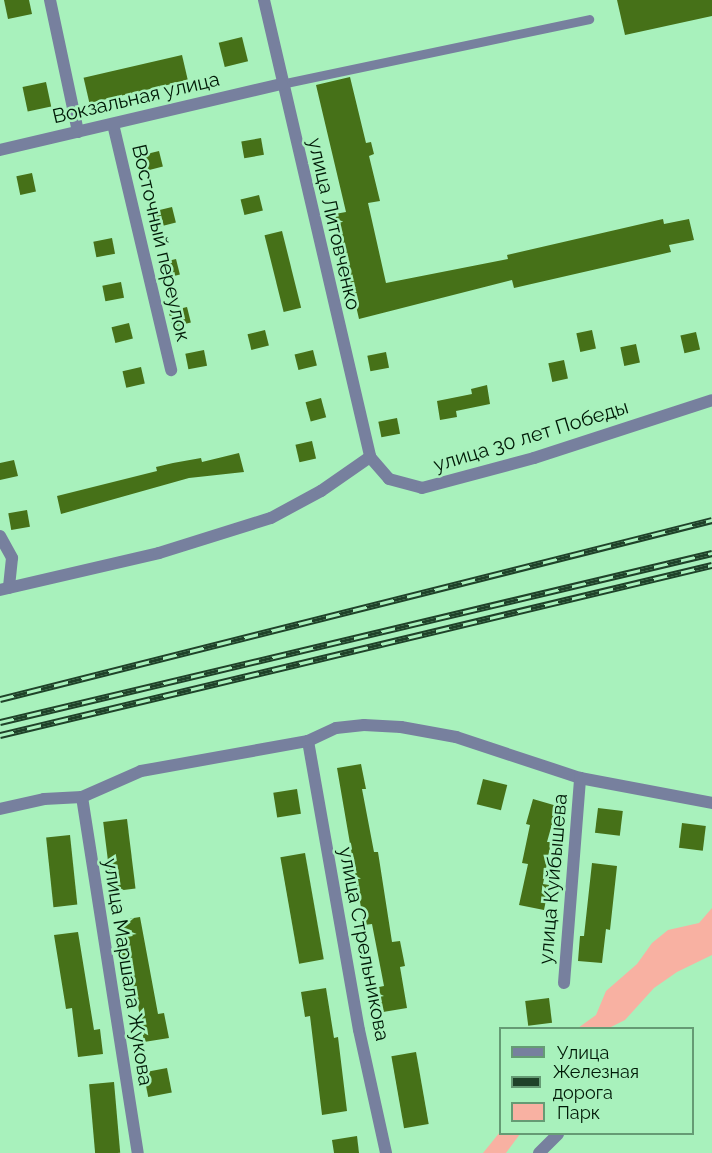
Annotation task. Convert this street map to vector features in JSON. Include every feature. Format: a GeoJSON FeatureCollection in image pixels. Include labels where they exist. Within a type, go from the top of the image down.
{"type":"FeatureCollection","features":[{"type":"Feature","properties":{"kind":"street"},"geometry":{"type":"LineString","coordinates":[[50,0],[78,132]]}},
{"type":"Feature","properties":{"kind":"street","name":"улица Литовченко"},"geometry":{"type":"LineString","coordinates":[[264,0],[281,84],[370,457]]}},
{"type":"Feature","properties":{"kind":"street","name":"Вокзальная улица"},"geometry":{"type":"LineString","coordinates":[[0,150],[281,84]]}},
{"type":"Feature","properties":{"kind":"street","name":"Восточный переулок"},"geometry":{"type":"LineString","coordinates":[[113,124],[171,370]]}},
{"type":"Feature","properties":{"kind":"street","name":"улица 30 лет Победы"},"geometry":{"type":"LineString","coordinates":[[370,457],[389,480],[422,488],[534,458],[712,400]]}},
{"type":"Feature","properties":{"kind":"street"},"geometry":{"type":"LineString","coordinates":[[0,536],[12,558],[4,589],[159,553],[271,518],[321,491],[370,457]]}},
{"type":"Feature","properties":{"kind":"street"},"geometry":{"type":"LineString","coordinates":[[0,809],[44,799],[82,797],[141,771],[308,741],[336,728],[400,727],[456,738],[580,778],[712,803]]}},
{"type":"Feature","properties":{"kind":"street","name":"улица Стрельникова"},"geometry":{"type":"LineString","coordinates":[[308,741],[359,1030],[386,1153]]}},
{"type":"Feature","properties":{"kind":"street","name":"улица Куйбышева"},"geometry":{"type":"LineString","coordinates":[[564,983],[580,778]]}},
{"type":"Feature","properties":{"kind":"street","name":"улица Маршала Жукова"},"geometry":{"type":"LineString","coordinates":[[82,797],[138,1153]]}},
{"type":"Feature","properties":{"kind":"street"},"geometry":{"type":"LineString","coordinates":[[538,1153],[557,1135]]}},
{"type":"Feature","properties":{"kind":"lane"},"geometry":{"type":"LineString","coordinates":[[281,84],[589,19]]}},
{"type":"Feature","properties":{"kind":"green space"},"geometry":{"type":"Polygon","coordinates":[[[712,908],[712,955],[677,972],[654,988],[625,1020],[611,1027],[579,1027],[596,1015],[606,991],[637,964],[652,943],[668,930],[699,923],[712,908]]]}},
{"type":"Feature","properties":{"kind":"green space"},"geometry":{"type":"Polygon","coordinates":[[[499,1133],[519,1135],[506,1153],[483,1153],[499,1133]]]}},
{"type":"Feature","properties":{"kind":"building"},"geometry":{"type":"Polygon","coordinates":[[[4,0],[29,0],[32,14],[8,19],[4,0]]]}},
{"type":"Feature","properties":{"kind":"building"},"geometry":{"type":"Polygon","coordinates":[[[617,0],[712,0],[712,16],[625,35],[617,0]]]}},
{"type":"Feature","properties":{"kind":"building"},"geometry":{"type":"Polygon","coordinates":[[[242,37],[248,61],[225,67],[219,43],[242,37]]]}},
{"type":"Feature","properties":{"kind":"building"},"geometry":{"type":"Polygon","coordinates":[[[182,55],[188,80],[89,103],[84,78],[182,55]]]}},
{"type":"Feature","properties":{"kind":"building"},"geometry":{"type":"Polygon","coordinates":[[[350,77],[366,143],[371,142],[374,154],[369,156],[380,201],[368,203],[386,283],[508,259],[507,255],[663,219],[664,224],[689,219],[694,240],[669,245],[671,252],[514,288],[512,280],[359,319],[335,214],[346,212],[316,85],[350,77]]]}},
{"type":"Feature","properties":{"kind":"building"},"geometry":{"type":"Polygon","coordinates":[[[46,82],[51,106],[28,111],[23,87],[46,82]]]}},
{"type":"Feature","properties":{"kind":"building"},"geometry":{"type":"Polygon","coordinates":[[[261,138],[264,155],[244,158],[241,141],[261,138]]]}},
{"type":"Feature","properties":{"kind":"building"},"geometry":{"type":"Polygon","coordinates":[[[159,151],[163,167],[145,171],[142,155],[159,151]]]}},
{"type":"Feature","properties":{"kind":"building"},"geometry":{"type":"Polygon","coordinates":[[[32,173],[36,192],[20,195],[16,176],[32,173]]]}},
{"type":"Feature","properties":{"kind":"building"},"geometry":{"type":"Polygon","coordinates":[[[259,195],[263,211],[244,215],[241,200],[259,195]]]}},
{"type":"Feature","properties":{"kind":"building"},"geometry":{"type":"Polygon","coordinates":[[[172,207],[176,223],[158,227],[155,211],[172,207]]]}},
{"type":"Feature","properties":{"kind":"building"},"geometry":{"type":"Polygon","coordinates":[[[282,231],[301,308],[284,312],[265,235],[282,231]]]}},
{"type":"Feature","properties":{"kind":"building"},"geometry":{"type":"Polygon","coordinates":[[[112,238],[115,254],[96,257],[93,242],[112,238]]]}},
{"type":"Feature","properties":{"kind":"building"},"geometry":{"type":"Polygon","coordinates":[[[176,259],[180,275],[162,279],[159,263],[176,259]]]}},
{"type":"Feature","properties":{"kind":"building"},"geometry":{"type":"Polygon","coordinates":[[[121,282],[124,298],[105,301],[102,286],[121,282]]]}},
{"type":"Feature","properties":{"kind":"building"},"geometry":{"type":"Polygon","coordinates":[[[187,307],[191,323],[172,327],[169,312],[187,307]]]}},
{"type":"Feature","properties":{"kind":"building"},"geometry":{"type":"Polygon","coordinates":[[[129,323],[133,339],[115,343],[112,327],[129,323]]]}},
{"type":"Feature","properties":{"kind":"building"},"geometry":{"type":"Polygon","coordinates":[[[265,330],[269,346],[251,350],[248,334],[265,330]]]}},
{"type":"Feature","properties":{"kind":"building"},"geometry":{"type":"Polygon","coordinates":[[[592,330],[596,349],[580,352],[576,333],[592,330]]]}},
{"type":"Feature","properties":{"kind":"building"},"geometry":{"type":"Polygon","coordinates":[[[696,332],[700,350],[684,353],[680,336],[696,332]]]}},
{"type":"Feature","properties":{"kind":"building"},"geometry":{"type":"Polygon","coordinates":[[[636,344],[640,363],[624,366],[620,347],[636,344]]]}},
{"type":"Feature","properties":{"kind":"building"},"geometry":{"type":"Polygon","coordinates":[[[204,350],[207,366],[188,369],[185,354],[204,350]]]}},
{"type":"Feature","properties":{"kind":"building"},"geometry":{"type":"Polygon","coordinates":[[[313,350],[317,366],[298,370],[295,355],[313,350]]]}},
{"type":"Feature","properties":{"kind":"building"},"geometry":{"type":"Polygon","coordinates":[[[386,352],[389,368],[370,371],[367,356],[386,352]]]}},
{"type":"Feature","properties":{"kind":"building"},"geometry":{"type":"Polygon","coordinates":[[[564,360],[568,379],[552,382],[548,363],[564,360]]]}},
{"type":"Feature","properties":{"kind":"building"},"geometry":{"type":"Polygon","coordinates":[[[141,367],[145,384],[126,388],[122,371],[141,367]]]}},
{"type":"Feature","properties":{"kind":"building"},"geometry":{"type":"Polygon","coordinates":[[[487,385],[490,404],[456,411],[457,417],[440,420],[437,401],[472,394],[471,389],[487,385]]]}},
{"type":"Feature","properties":{"kind":"building"},"geometry":{"type":"Polygon","coordinates":[[[321,398],[326,417],[311,421],[306,402],[321,398]]]}},
{"type":"Feature","properties":{"kind":"building"},"geometry":{"type":"Polygon","coordinates":[[[397,418],[400,434],[381,437],[378,422],[397,418]]]}},
{"type":"Feature","properties":{"kind":"building"},"geometry":{"type":"Polygon","coordinates":[[[312,441],[316,459],[299,462],[295,445],[312,441]]]}},
{"type":"Feature","properties":{"kind":"building"},"geometry":{"type":"Polygon","coordinates":[[[239,453],[244,472],[189,478],[61,514],[57,496],[157,471],[156,467],[201,458],[202,462],[239,453]]]}},
{"type":"Feature","properties":{"kind":"building"},"geometry":{"type":"Polygon","coordinates":[[[14,460],[18,476],[0,480],[0,463],[14,460]]]}},
{"type":"Feature","properties":{"kind":"building"},"geometry":{"type":"Polygon","coordinates":[[[27,510],[30,527],[11,530],[8,513],[27,510]]]}},
{"type":"Feature","properties":{"kind":"building"},"geometry":{"type":"Polygon","coordinates":[[[361,764],[366,789],[362,789],[374,852],[378,852],[392,942],[400,941],[405,966],[400,967],[407,1008],[383,1012],[379,987],[384,986],[372,924],[364,925],[337,768],[361,764]]]}},
{"type":"Feature","properties":{"kind":"building"},"geometry":{"type":"Polygon","coordinates":[[[483,779],[507,785],[501,810],[477,804],[483,779]]]}},
{"type":"Feature","properties":{"kind":"building"},"geometry":{"type":"Polygon","coordinates":[[[297,789],[301,814],[277,817],[273,793],[297,789]]]}},
{"type":"Feature","properties":{"kind":"building"},"geometry":{"type":"Polygon","coordinates":[[[533,799],[557,806],[547,842],[551,842],[543,884],[549,885],[544,910],[519,905],[528,864],[522,863],[530,825],[526,824],[533,799]]]}},
{"type":"Feature","properties":{"kind":"building"},"geometry":{"type":"Polygon","coordinates":[[[598,808],[623,811],[620,836],[595,833],[598,808]]]}},
{"type":"Feature","properties":{"kind":"building"},"geometry":{"type":"Polygon","coordinates":[[[127,819],[136,888],[112,891],[103,822],[127,819]]]}},
{"type":"Feature","properties":{"kind":"building"},"geometry":{"type":"Polygon","coordinates":[[[682,823],[706,826],[703,851],[679,848],[682,823]]]}},
{"type":"Feature","properties":{"kind":"building"},"geometry":{"type":"Polygon","coordinates":[[[70,835],[77,905],[53,907],[46,838],[70,835]]]}},
{"type":"Feature","properties":{"kind":"building"},"geometry":{"type":"Polygon","coordinates":[[[305,853],[324,959],[299,964],[280,857],[305,853]]]}},
{"type":"Feature","properties":{"kind":"building"},"geometry":{"type":"Polygon","coordinates":[[[592,863],[617,866],[610,930],[606,929],[602,963],[578,961],[580,936],[584,936],[592,863]]]}},
{"type":"Feature","properties":{"kind":"building"},"geometry":{"type":"Polygon","coordinates":[[[140,917],[158,1014],[164,1013],[169,1038],[144,1042],[136,993],[129,994],[115,921],[140,917]]]}},
{"type":"Feature","properties":{"kind":"building"},"geometry":{"type":"Polygon","coordinates":[[[78,932],[94,1030],[100,1029],[103,1054],[78,1057],[72,1008],[66,1009],[54,935],[78,932]]]}},
{"type":"Feature","properties":{"kind":"building"},"geometry":{"type":"Polygon","coordinates":[[[326,988],[334,1038],[338,1037],[347,1111],[322,1115],[310,1016],[305,1017],[301,992],[326,988]]]}},
{"type":"Feature","properties":{"kind":"building"},"geometry":{"type":"Polygon","coordinates":[[[549,998],[552,1023],[528,1026],[525,1001],[549,998]]]}},
{"type":"Feature","properties":{"kind":"building"},"geometry":{"type":"Polygon","coordinates":[[[416,1052],[429,1124],[404,1128],[391,1056],[416,1052]]]}},
{"type":"Feature","properties":{"kind":"building"},"geometry":{"type":"Polygon","coordinates":[[[167,1068],[172,1093],[148,1097],[143,1073],[167,1068]]]}},
{"type":"Feature","properties":{"kind":"building"},"geometry":{"type":"Polygon","coordinates":[[[114,1082],[120,1153],[95,1153],[89,1084],[114,1082]]]}},
{"type":"Feature","properties":{"kind":"building"},"geometry":{"type":"Polygon","coordinates":[[[357,1136],[359,1153],[334,1153],[332,1140],[357,1136]]]}},
{"type":"Feature","properties":{"kind":"railway"},"geometry":{"type":"LineString","coordinates":[[0,699],[712,520]]}},
{"type":"Feature","properties":{"kind":"railway"},"geometry":{"type":"LineString","coordinates":[[0,722],[712,553]]}},
{"type":"Feature","properties":{"kind":"railway"},"geometry":{"type":"LineString","coordinates":[[0,735],[712,565]]}}]}
